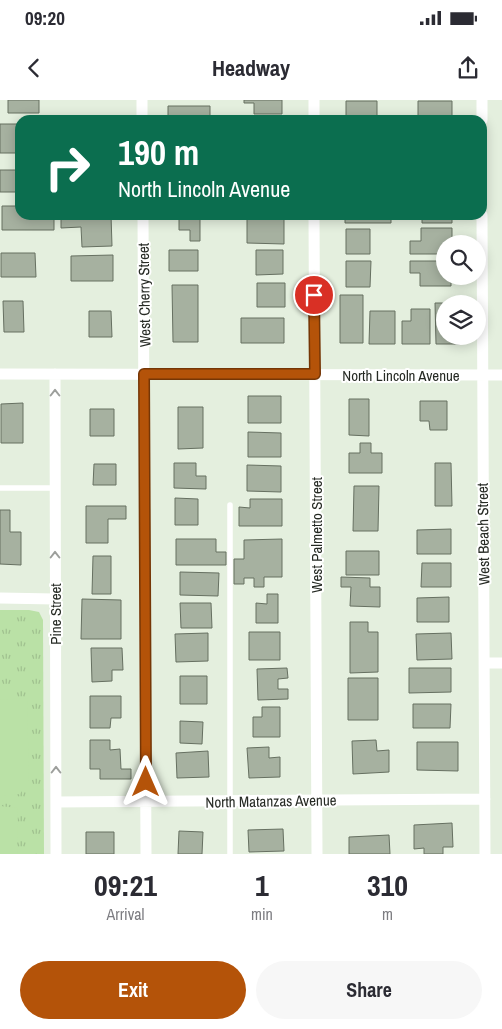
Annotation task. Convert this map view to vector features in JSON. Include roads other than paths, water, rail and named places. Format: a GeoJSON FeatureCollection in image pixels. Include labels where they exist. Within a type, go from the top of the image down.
{"type":"FeatureCollection","features":[{"type":"Feature","properties":{"kind":"street"},"geometry":{"type":"LineString","coordinates":[[142,100],[142,115]]}},
{"type":"Feature","properties":{"kind":"street"},"geometry":{"type":"LineString","coordinates":[[314,100],[314,115]]}},
{"type":"Feature","properties":{"kind":"street"},"geometry":{"type":"LineString","coordinates":[[482,100],[482,115]]}},
{"type":"Feature","properties":{"kind":"street","name":"West Cherry Street"},"geometry":{"type":"LineString","coordinates":[[143,220],[146,854]]}},
{"type":"Feature","properties":{"kind":"street","name":"West Palmetto Street"},"geometry":{"type":"LineString","coordinates":[[314,220],[317,854]]}},
{"type":"Feature","properties":{"kind":"street","name":"West Beach Street"},"geometry":{"type":"LineString","coordinates":[[482,220],[485,854]]}},
{"type":"Feature","properties":{"kind":"street","name":"North Lincoln Avenue"},"geometry":{"type":"LineString","coordinates":[[0,374],[502,375]]}},
{"type":"Feature","properties":{"kind":"street","name":"Pine Street"},"geometry":{"type":"LineString","coordinates":[[55,374],[56,854]]}},
{"type":"Feature","properties":{"kind":"street"},"geometry":{"type":"LineString","coordinates":[[0,598],[55,599]]}},
{"type":"Feature","properties":{"kind":"street"},"geometry":{"type":"LineString","coordinates":[[485,663],[502,663]]}},
{"type":"Feature","properties":{"kind":"street","name":"North Matanzas Avenue"},"geometry":{"type":"LineString","coordinates":[[56,802],[485,799]]}},
{"type":"Feature","properties":{"kind":"lane"},"geometry":{"type":"LineString","coordinates":[[0,488],[55,488]]}},
{"type":"Feature","properties":{"kind":"lane"},"geometry":{"type":"LineString","coordinates":[[230,505],[230,854]]}}]}
